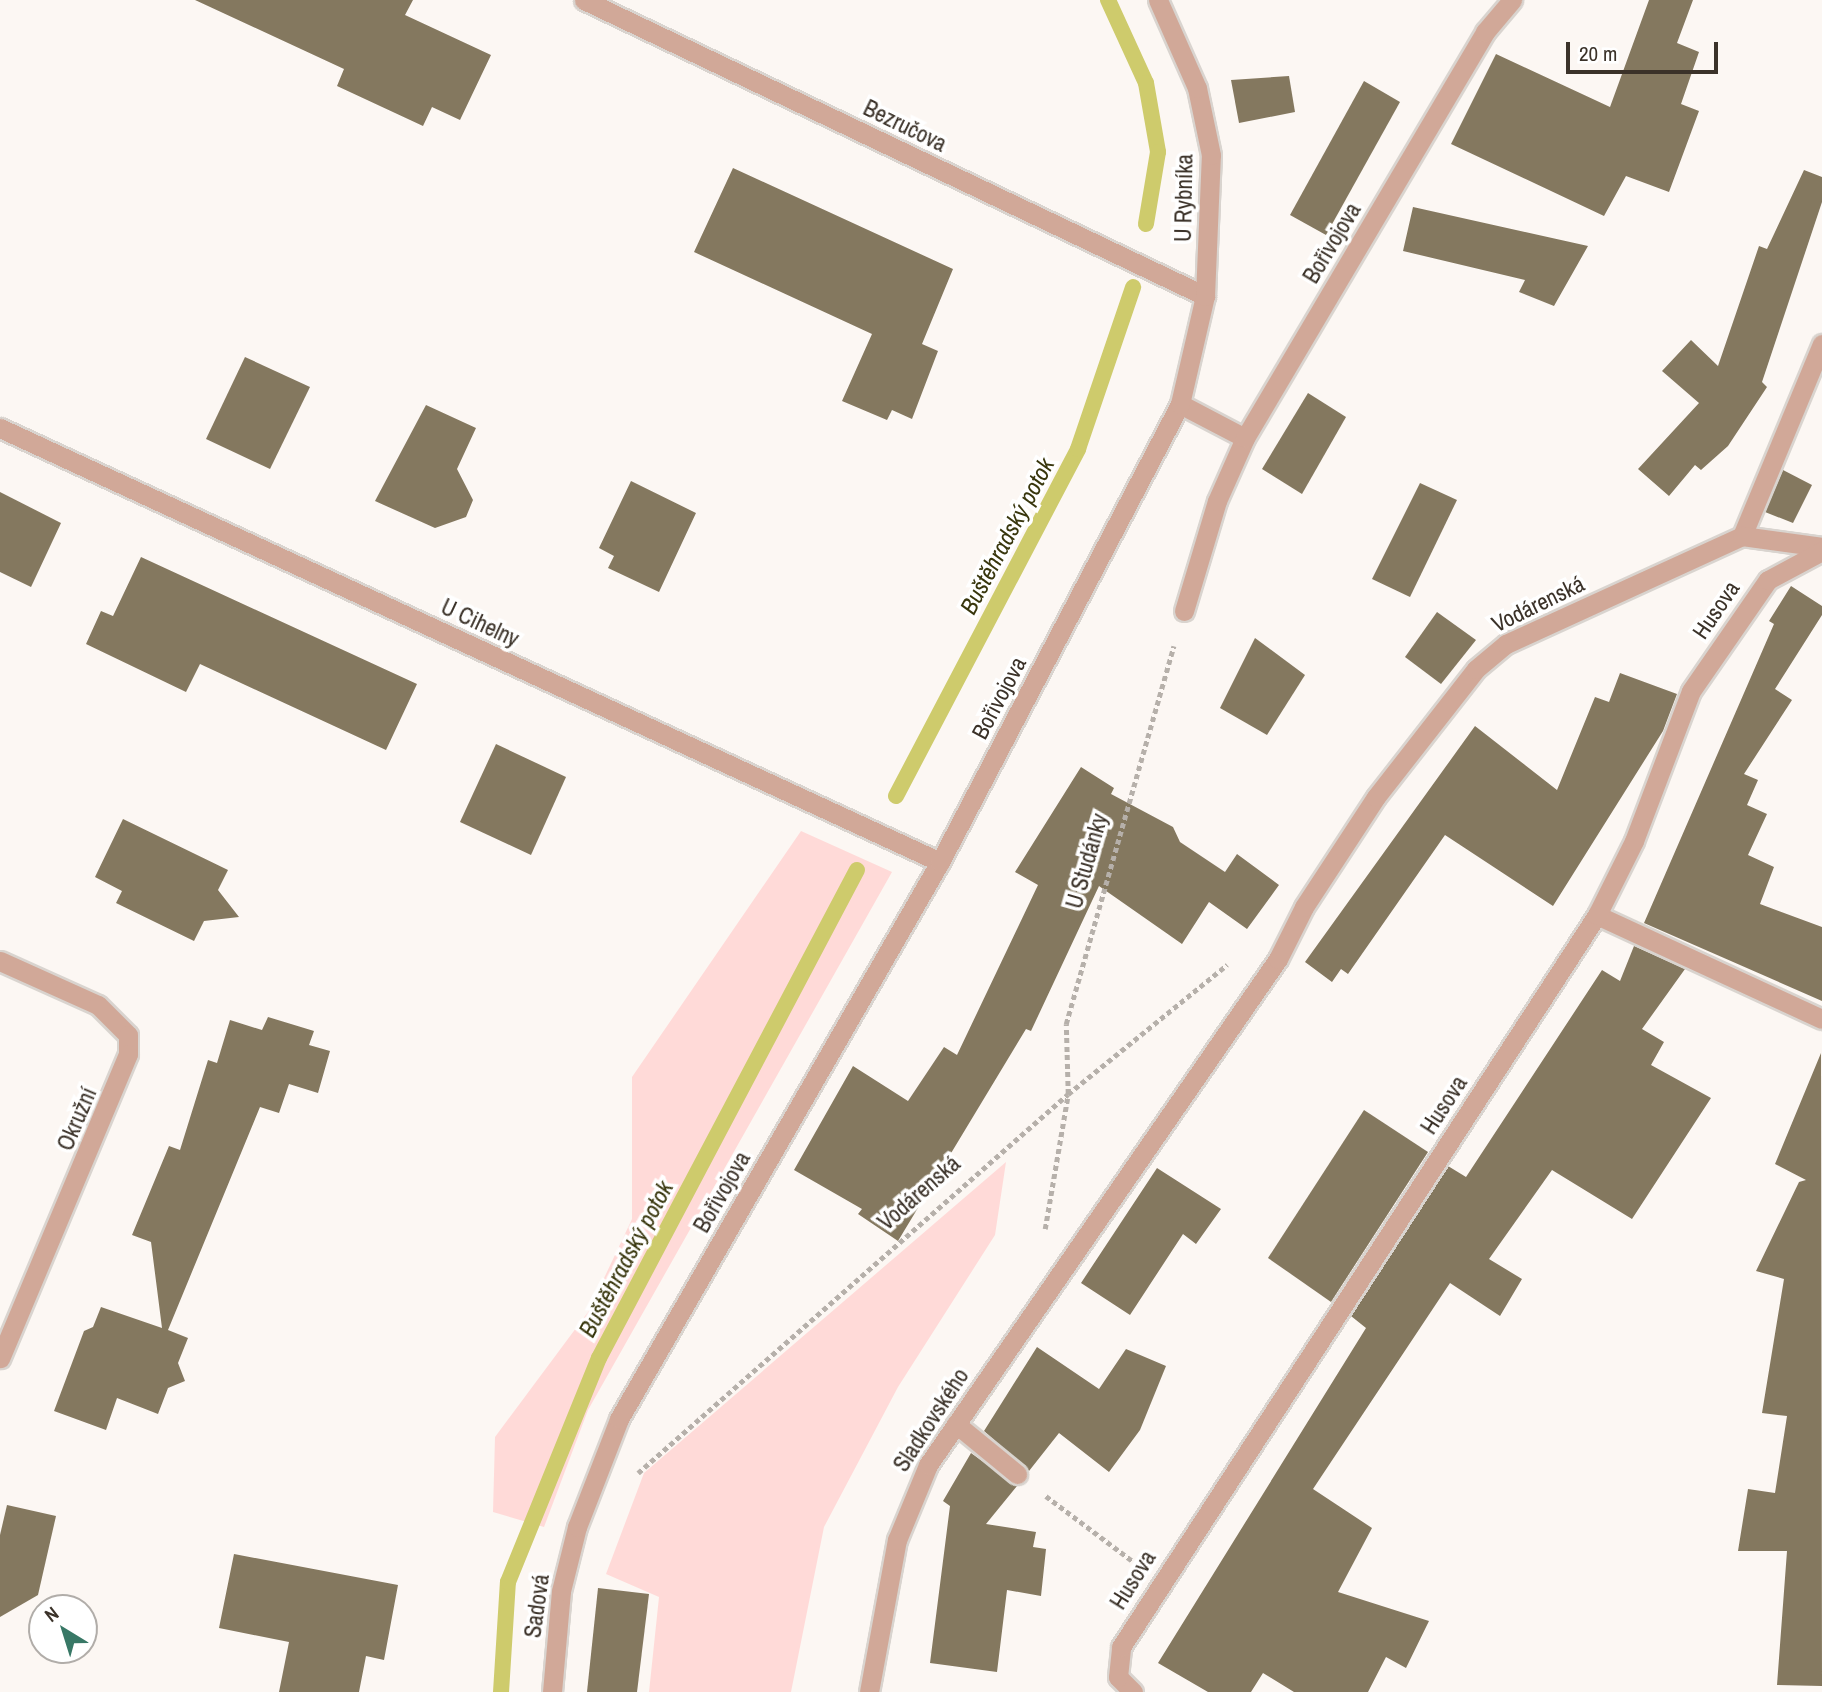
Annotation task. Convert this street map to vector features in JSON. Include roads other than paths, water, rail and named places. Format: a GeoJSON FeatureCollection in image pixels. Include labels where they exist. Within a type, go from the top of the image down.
{"type":"FeatureCollection","features":[{"type":"Feature","properties":{"kind":"street","name":"Bezručova"},"geometry":{"type":"LineString","coordinates":[[584,0],[1205,296]]}},
{"type":"Feature","properties":{"kind":"street","name":"U Rybníka"},"geometry":{"type":"LineString","coordinates":[[1158,0],[1206,120],[1212,188],[1205,296],[1180,404]]}},
{"type":"Feature","properties":{"kind":"street","name":"Bořivojova"},"geometry":{"type":"LineString","coordinates":[[1245,438],[1485,32],[1512,0]]}},
{"type":"Feature","properties":{"kind":"street"},"geometry":{"type":"LineString","coordinates":[[1822,344],[1742,536],[1822,549]]}},
{"type":"Feature","properties":{"kind":"street","name":"Bořivojova"},"geometry":{"type":"LineString","coordinates":[[577,1527],[619,1419],[940,862],[1180,404]]}},
{"type":"Feature","properties":{"kind":"street"},"geometry":{"type":"LineString","coordinates":[[1180,404],[1245,438],[1217,501],[1184,611]]}},
{"type":"Feature","properties":{"kind":"street","name":"U Cihelny"},"geometry":{"type":"LineString","coordinates":[[0,428],[940,862]]}},
{"type":"Feature","properties":{"kind":"street","name":"Vodárenská"},"geometry":{"type":"LineString","coordinates":[[1036,1310],[1278,960],[1304,907],[1387,780],[1476,669],[1506,644],[1742,536]]}},
{"type":"Feature","properties":{"kind":"street","name":"Husova"},"geometry":{"type":"LineString","coordinates":[[1133,1692],[1116,1665],[1160,1581],[1597,915],[1634,841],[1691,691],[1768,580],[1822,549]]}},
{"type":"Feature","properties":{"kind":"street"},"geometry":{"type":"LineString","coordinates":[[1597,915],[1822,1019]]}},
{"type":"Feature","properties":{"kind":"street","name":"Okružní"},"geometry":{"type":"LineString","coordinates":[[0,961],[98,1005],[128,1035],[128,1054],[0,1358]]}},
{"type":"Feature","properties":{"kind":"street","name":"Sladkovského"},"geometry":{"type":"LineString","coordinates":[[869,1692],[904,1517],[956,1424],[1036,1310]]}},
{"type":"Feature","properties":{"kind":"street"},"geometry":{"type":"LineString","coordinates":[[956,1424],[1017,1474]]}},
{"type":"Feature","properties":{"kind":"street","name":"Sadová"},"geometry":{"type":"LineString","coordinates":[[552,1692],[561,1591],[577,1527]]}},
{"type":"Feature","properties":{"kind":"waterway","name":"Buštěhradský potok"},"geometry":{"type":"LineString","coordinates":[[1108,0],[1146,83],[1158,152],[1146,224]]}},
{"type":"Feature","properties":{"kind":"waterway","name":"Buštěhradský potok"},"geometry":{"type":"LineString","coordinates":[[896,796],[1078,449],[1133,287]]}},
{"type":"Feature","properties":{"kind":"waterway","name":"Buštěhradský potok"},"geometry":{"type":"LineString","coordinates":[[501,1692],[508,1582],[599,1358],[857,870]]}}]}
